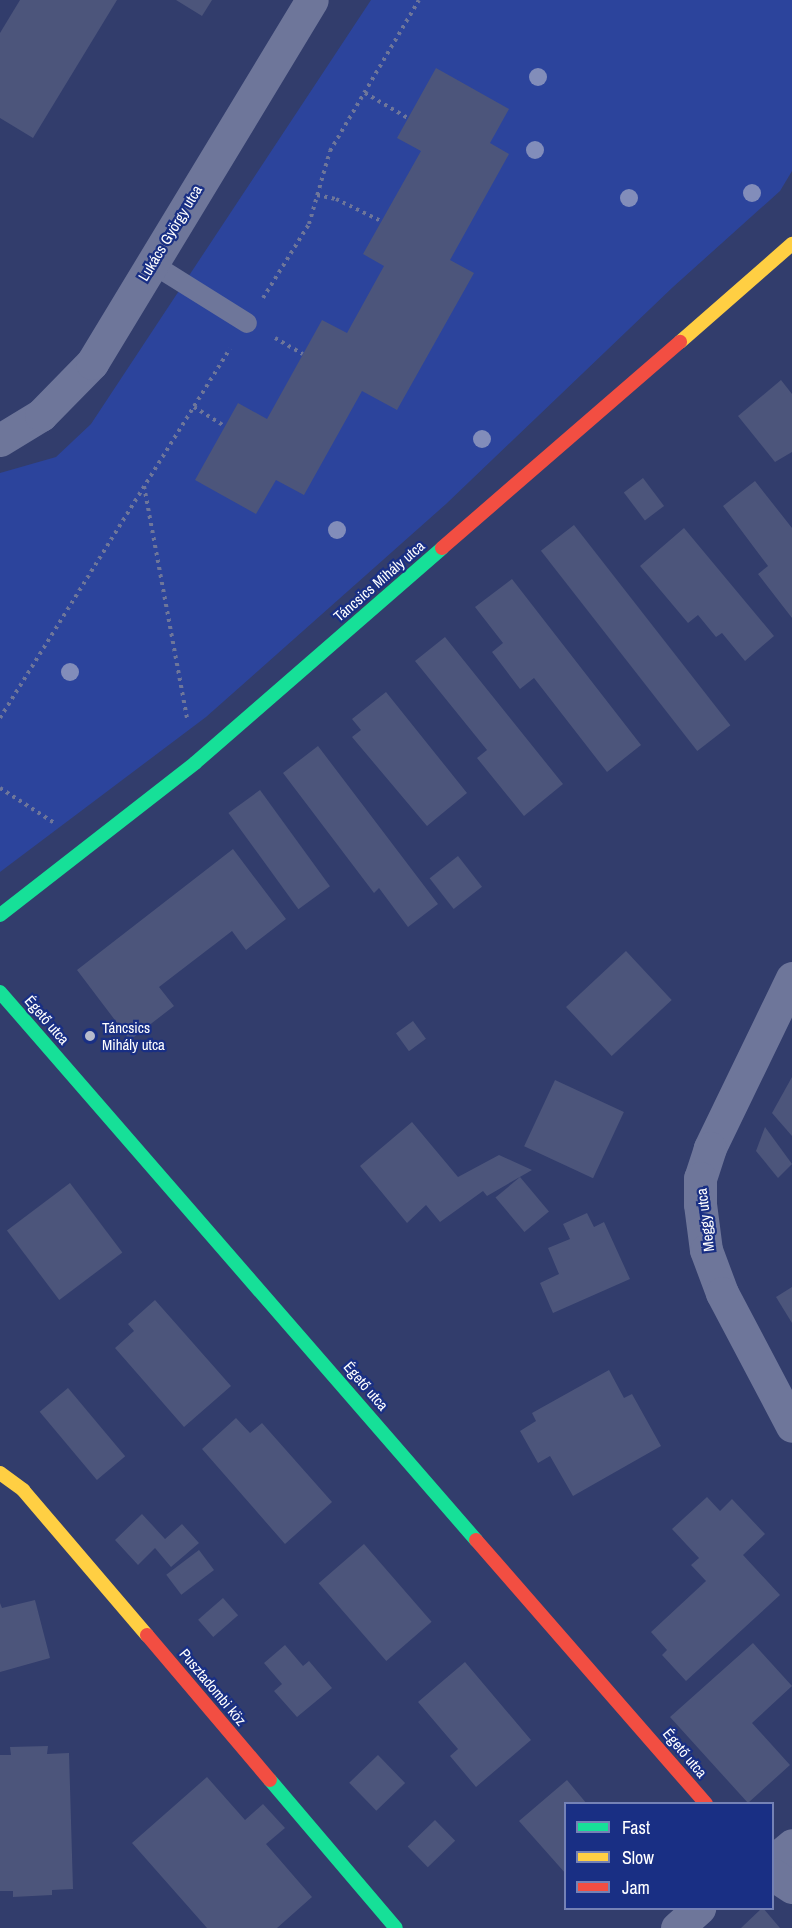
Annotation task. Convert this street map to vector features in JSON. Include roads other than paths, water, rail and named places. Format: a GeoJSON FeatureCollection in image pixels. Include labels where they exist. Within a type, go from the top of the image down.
{"type":"FeatureCollection","features":[{"type":"Feature","properties":{"kind":"street","name":"Lukács György utca"},"geometry":{"type":"LineString","coordinates":[[0,440],[41,415],[92,363],[312,0]]}},
{"type":"Feature","properties":{"kind":"street","name":"Táncsics Mihály utca"},"geometry":{"type":"LineString","coordinates":[[0,915],[195,763],[770,261],[789,238]]}},
{"type":"Feature","properties":{"kind":"street","name":"Meggy utca"},"geometry":{"type":"LineString","coordinates":[[792,978],[710,1148],[700,1178],[700,1204],[706,1250],[722,1293],[792,1426]]}},
{"type":"Feature","properties":{"kind":"street","name":"Égető utca"},"geometry":{"type":"LineString","coordinates":[[0,992],[705,1802]]}},
{"type":"Feature","properties":{"kind":"street","name":"Pusztadombi köz"},"geometry":{"type":"LineString","coordinates":[[0,1473],[23,1490],[396,1928]]}},
{"type":"Feature","properties":{"kind":"street"},"geometry":{"type":"LineString","coordinates":[[774,1860],[792,1845]]}},
{"type":"Feature","properties":{"kind":"street"},"geometry":{"type":"LineString","coordinates":[[774,1875],[792,1887]]}},
{"type":"Feature","properties":{"kind":"street"},"geometry":{"type":"LineString","coordinates":[[676,1928],[697,1910]]}},
{"type":"Feature","properties":{"kind":"lane"},"geometry":{"type":"LineString","coordinates":[[151,263],[247,323]]}},
{"type":"Feature","properties":{"kind":"place","name":"Táncsics Mihály utca"},"geometry":{"type":"Point","coordinates":[90,1036]}}]}
